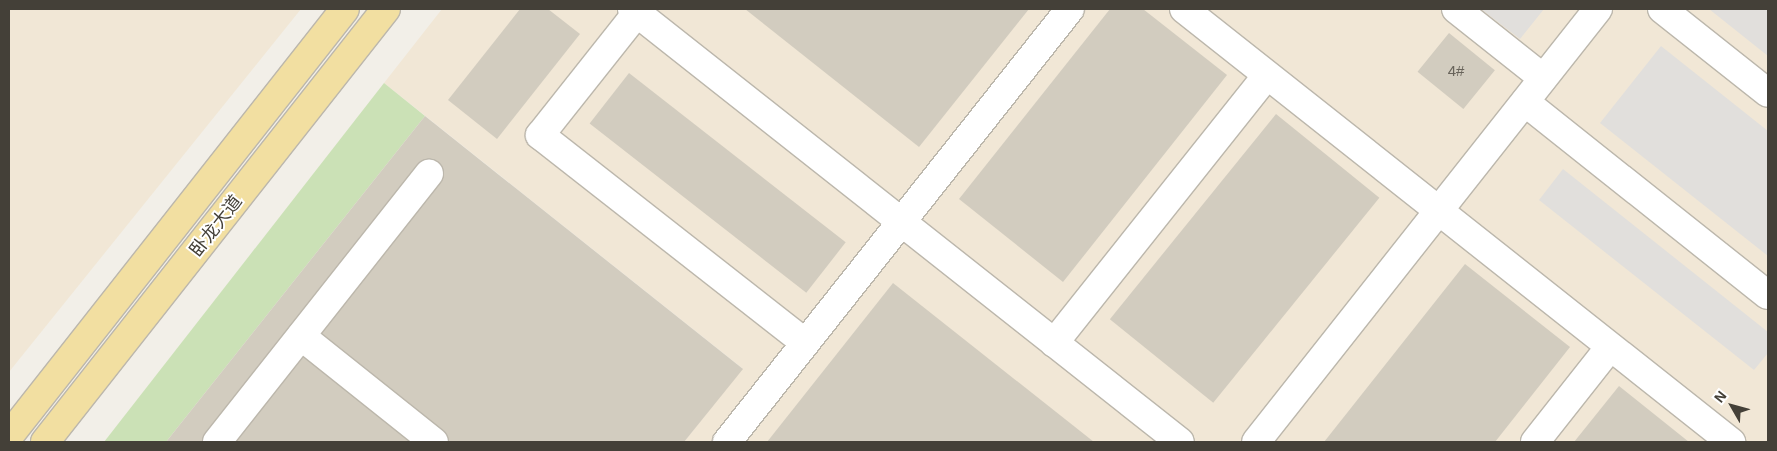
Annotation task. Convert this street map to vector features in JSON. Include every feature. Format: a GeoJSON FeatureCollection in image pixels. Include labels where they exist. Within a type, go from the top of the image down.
{"type":"FeatureCollection","features":[{"type":"Feature","properties":{"kind":"main road","name":"卧龙大道"},"geometry":{"type":"LineString","coordinates":[[9,436],[346,9]]}},
{"type":"Feature","properties":{"kind":"main road","name":"卧龙大道"},"geometry":{"type":"LineString","coordinates":[[45,442],[386,9]]}},
{"type":"Feature","properties":{"kind":"lane"},"geometry":{"type":"LineString","coordinates":[[727,442],[1070,9]]}},
{"type":"Feature","properties":{"kind":"lane"},"geometry":{"type":"LineString","coordinates":[[1184,9],[1731,442]]}},
{"type":"Feature","properties":{"kind":"lane"},"geometry":{"type":"LineString","coordinates":[[1456,9],[1544,78]]}},
{"type":"Feature","properties":{"kind":"lane"},"geometry":{"type":"LineString","coordinates":[[1256,442],[1598,9]]}},
{"type":"Feature","properties":{"kind":"lane"},"geometry":{"type":"LineString","coordinates":[[1662,9],[1768,93]]}},
{"type":"Feature","properties":{"kind":"lane"},"geometry":{"type":"LineString","coordinates":[[805,343],[540,135],[636,10],[1180,442]]}},
{"type":"Feature","properties":{"kind":"lane"},"geometry":{"type":"LineString","coordinates":[[1054,343],[1267,75]]}},
{"type":"Feature","properties":{"kind":"lane"},"geometry":{"type":"LineString","coordinates":[[1525,102],[1768,295]]}},
{"type":"Feature","properties":{"kind":"lane"},"geometry":{"type":"LineString","coordinates":[[226,439],[301,336],[429,174]]}},
{"type":"Feature","properties":{"kind":"lane"},"geometry":{"type":"LineString","coordinates":[[301,336],[434,442]]}},
{"type":"Feature","properties":{"kind":"lane"},"geometry":{"type":"LineString","coordinates":[[1535,442],[1610,347]]}},
{"type":"Feature","properties":{"kind":"shaded area"},"geometry":{"type":"Polygon","coordinates":[[[9,9],[301,9],[9,372],[9,9]]]}},
{"type":"Feature","properties":{"kind":"shaded area"},"geometry":{"type":"Polygon","coordinates":[[[442,9],[1768,9],[1768,442],[684,442],[742,368],[384,83],[442,9]]]}},
{"type":"Feature","properties":{"kind":"shaded area"},"geometry":{"type":"Polygon","coordinates":[[[1481,9],[1544,9],[1520,39],[1481,9]]]}},
{"type":"Feature","properties":{"kind":"shaded area"},"geometry":{"type":"Polygon","coordinates":[[[1709,9],[1768,9],[1768,56],[1709,9]]]}},
{"type":"Feature","properties":{"kind":"shaded area"},"geometry":{"type":"Polygon","coordinates":[[[1661,46],[1768,131],[1768,256],[1600,123],[1661,46]]]}},
{"type":"Feature","properties":{"kind":"shaded area"},"geometry":{"type":"Polygon","coordinates":[[[1563,169],[1768,332],[1768,353],[1754,370],[1539,200],[1563,169]]]}},
{"type":"Feature","properties":{"kind":"green space"},"geometry":{"type":"Polygon","coordinates":[[[384,83],[425,116],[166,442],[104,442],[384,83]]]}},
{"type":"Feature","properties":{"kind":"building"},"geometry":{"type":"Polygon","coordinates":[[[520,9],[548,9],[580,34],[497,139],[448,100],[520,9]]]}},
{"type":"Feature","properties":{"kind":"building"},"geometry":{"type":"Polygon","coordinates":[[[745,9],[1029,9],[919,147],[745,9]]]}},
{"type":"Feature","properties":{"kind":"building"},"geometry":{"type":"Polygon","coordinates":[[[1110,9],[1143,9],[1227,75],[1063,282],[959,199],[1110,9]]]}},
{"type":"Feature","properties":{"kind":"building"},"geometry":{"type":"Polygon","coordinates":[[[1449,33],[1495,70],[1463,109],[1418,72],[1449,33]]]}},
{"type":"Feature","properties":{"kind":"building"},"geometry":{"type":"Polygon","coordinates":[[[629,73],[846,242],[806,293],[590,123],[629,73]]]}},
{"type":"Feature","properties":{"kind":"building"},"geometry":{"type":"Polygon","coordinates":[[[1276,114],[1379,198],[1213,403],[1110,319],[1276,114]]]}},
{"type":"Feature","properties":{"kind":"building"},"geometry":{"type":"Polygon","coordinates":[[[425,116],[743,369],[684,442],[166,442],[425,116]]]}},
{"type":"Feature","properties":{"kind":"building"},"geometry":{"type":"Polygon","coordinates":[[[1465,264],[1570,347],[1495,442],[1324,442],[1465,264]]]}},
{"type":"Feature","properties":{"kind":"building"},"geometry":{"type":"Polygon","coordinates":[[[893,283],[1094,442],[767,442],[893,283]]]}},
{"type":"Feature","properties":{"kind":"building"},"geometry":{"type":"Polygon","coordinates":[[[1619,386],[1689,442],[1574,442],[1619,386]]]}}]}
